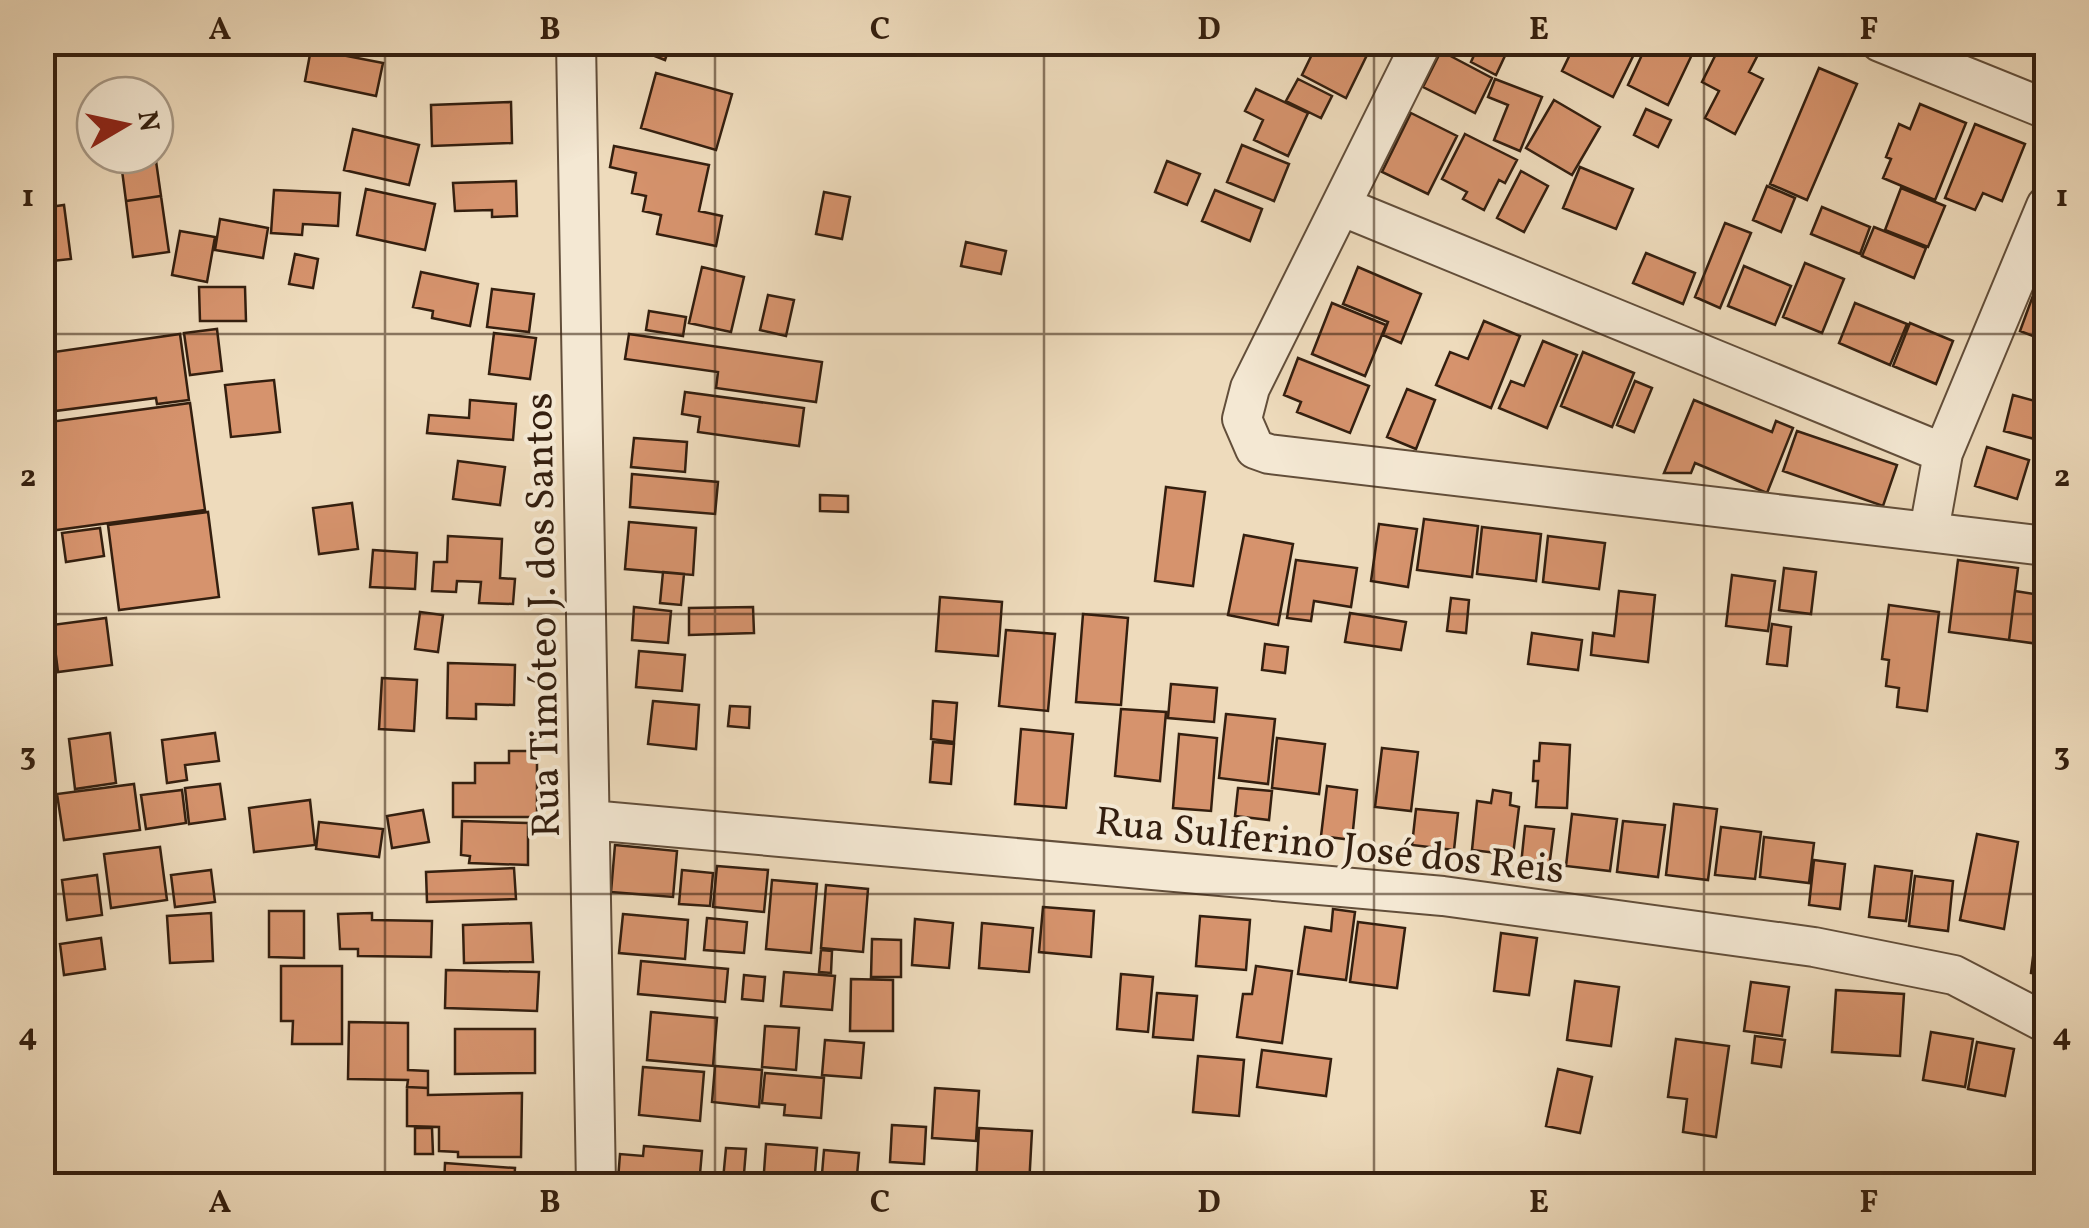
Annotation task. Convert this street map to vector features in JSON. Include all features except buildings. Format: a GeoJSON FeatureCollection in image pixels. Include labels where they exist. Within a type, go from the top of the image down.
{"type":"FeatureCollection","features":[{"type":"Feature","properties":{"kind":"street","name":"Rua Timóteo J. dos Santos"},"geometry":{"type":"LineString","coordinates":[[576,42],[596,1186]]}},
{"type":"Feature","properties":{"kind":"street"},"geometry":{"type":"LineString","coordinates":[[1422,42],[1250,388],[1242,419],[1256,449],[1269,454],[2046,546]]}},
{"type":"Feature","properties":{"kind":"street"},"geometry":{"type":"LineString","coordinates":[[1880,42],[2046,109]]}},
{"type":"Feature","properties":{"kind":"street"},"geometry":{"type":"LineString","coordinates":[[1341,206],[1943,453]]}},
{"type":"Feature","properties":{"kind":"street"},"geometry":{"type":"LineString","coordinates":[[1929,532],[1943,453],[2046,206]]}},
{"type":"Feature","properties":{"kind":"street","name":"Rua Sulferino José dos Reis"},"geometry":{"type":"LineString","coordinates":[[590,820],[1444,896],[1814,947],[1954,975],[2046,1023]]}}]}
